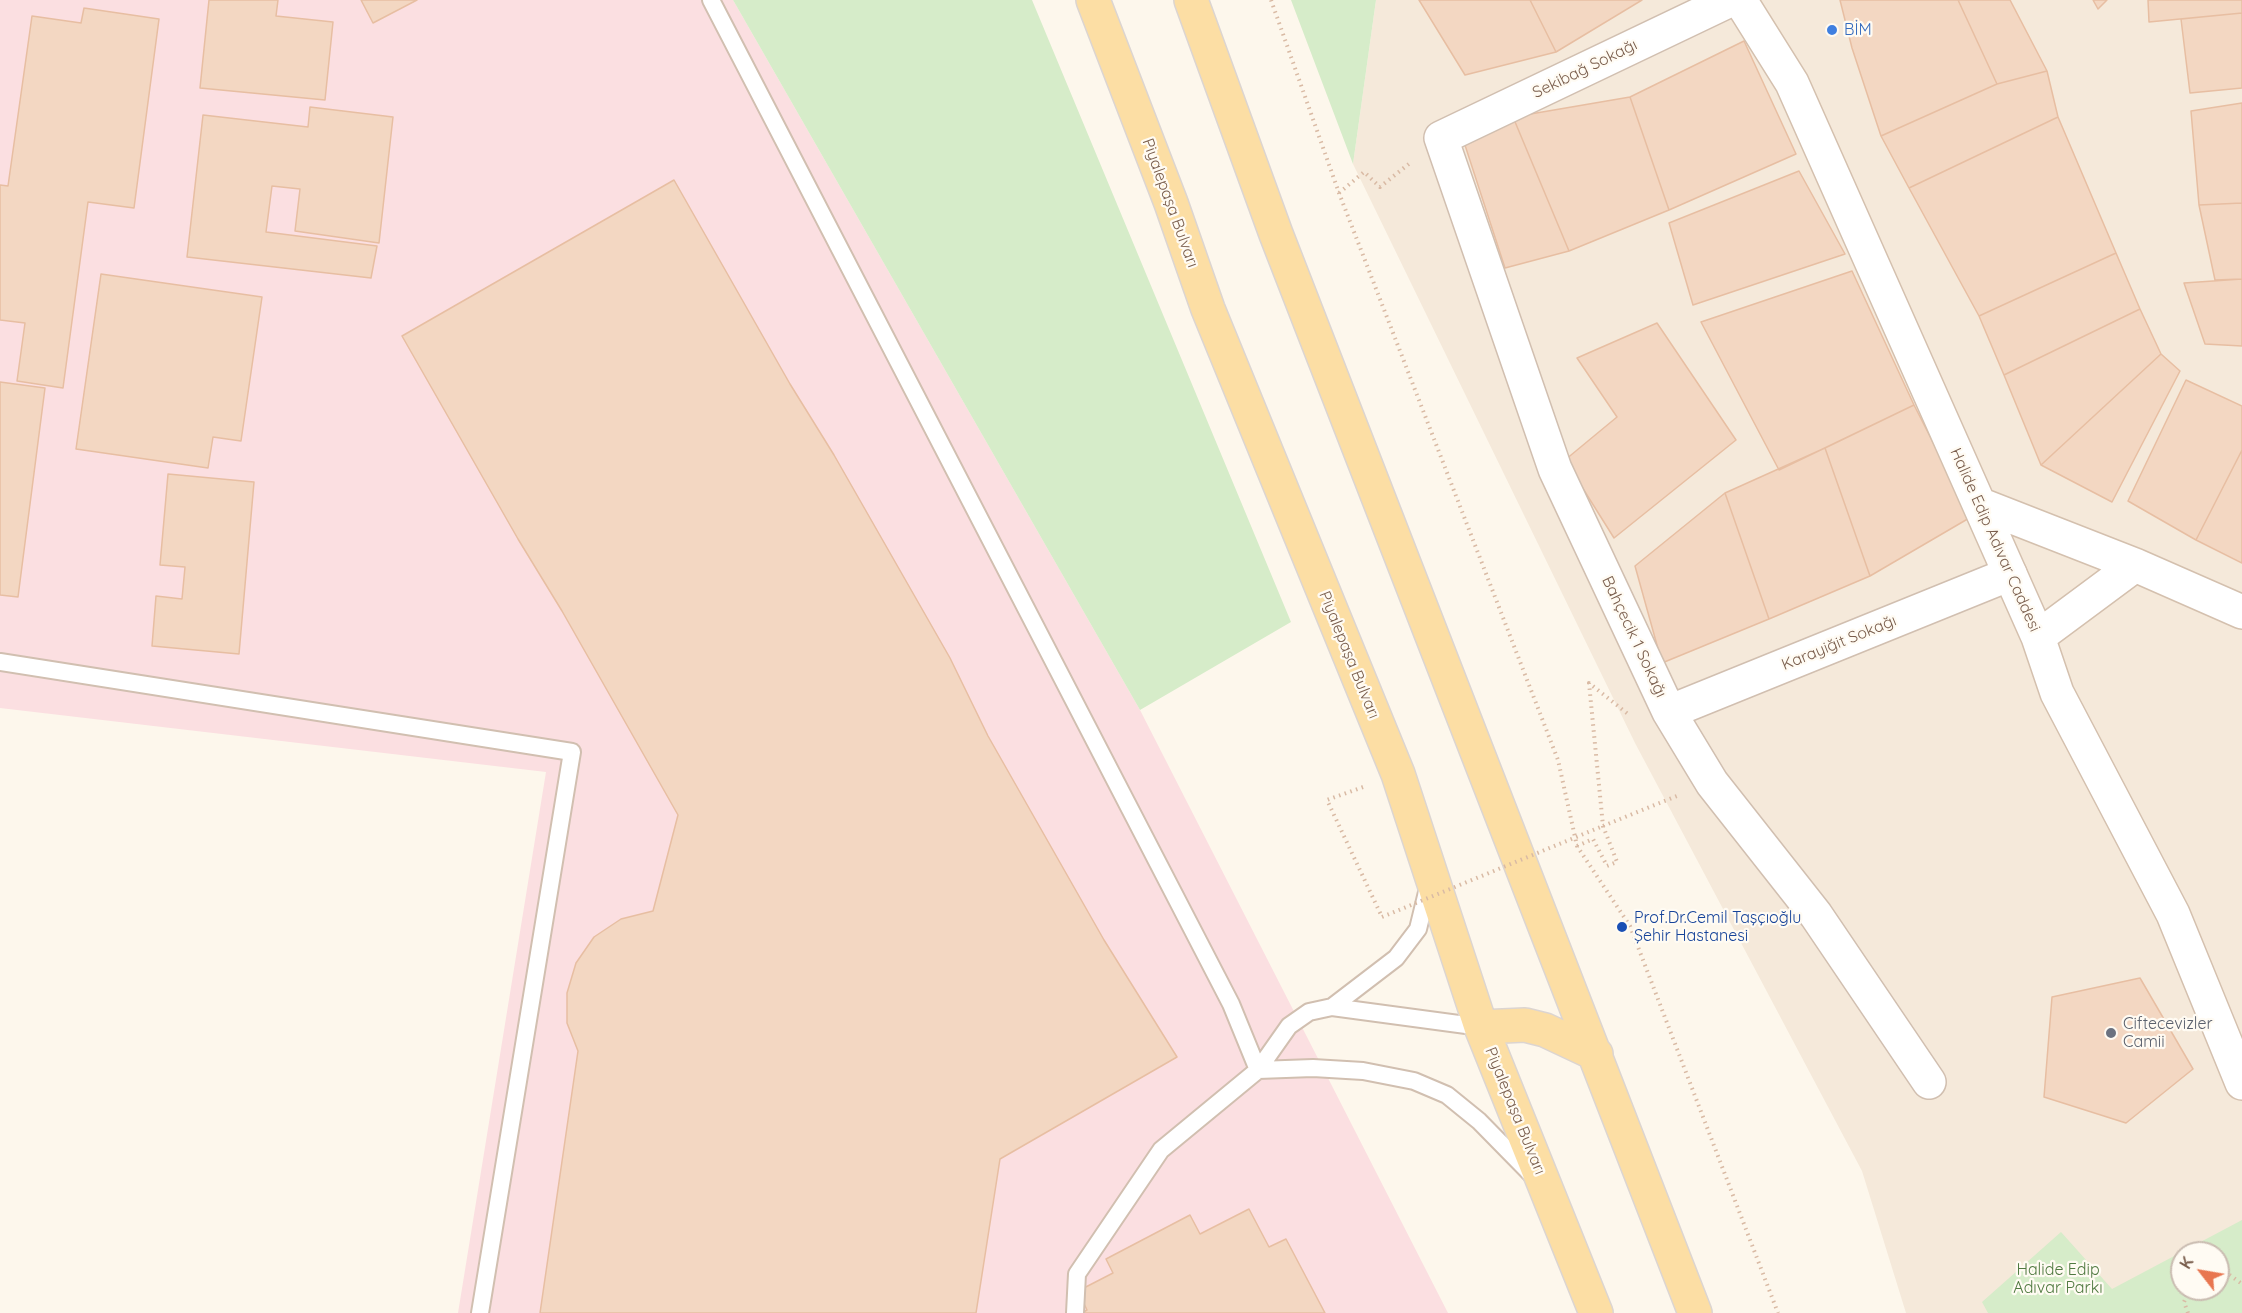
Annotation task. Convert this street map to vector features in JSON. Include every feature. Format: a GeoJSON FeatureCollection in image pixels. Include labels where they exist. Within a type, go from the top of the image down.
{"type":"FeatureCollection","features":[{"type":"Feature","properties":{"kind":"main road","name":"Piyalepaşa Bulvarı"},"geometry":{"type":"LineString","coordinates":[[1093,0],[1209,309],[1398,774],[1481,1027],[1596,1313]]}},
{"type":"Feature","properties":{"kind":"main road"},"geometry":{"type":"LineString","coordinates":[[1191,0],[1281,245],[1695,1313]]}},
{"type":"Feature","properties":{"kind":"main road"},"geometry":{"type":"LineString","coordinates":[[1481,1027],[1525,1025],[1545,1030],[1596,1054]]}},
{"type":"Feature","properties":{"kind":"street","name":"Sekibağ Sokağı"},"geometry":{"type":"LineString","coordinates":[[1441,138],[1730,0]]}},
{"type":"Feature","properties":{"kind":"street","name":"Halide Edip Adıvar Caddesi"},"geometry":{"type":"LineString","coordinates":[[1740,0],[1792,83],[2038,637],[2057,693],[2173,914],[2242,1083]]}},
{"type":"Feature","properties":{"kind":"street","name":"Bahçecik 1 Sokağı"},"geometry":{"type":"LineString","coordinates":[[1441,138],[1554,469],[1669,711],[1712,783],[1816,915],[1929,1082]]}},
{"type":"Feature","properties":{"kind":"street"},"geometry":{"type":"LineString","coordinates":[[1979,504],[2135,565],[2242,612]]}},
{"type":"Feature","properties":{"kind":"street"},"geometry":{"type":"LineString","coordinates":[[2038,637],[2135,565]]}},
{"type":"Feature","properties":{"kind":"street","name":"Karayiğit Sokağı"},"geometry":{"type":"LineString","coordinates":[[1669,711],[2010,574]]}},
{"type":"Feature","properties":{"kind":"lane"},"geometry":{"type":"LineString","coordinates":[[711,0],[1226,993],[1258,1070]]}},
{"type":"Feature","properties":{"kind":"lane"},"geometry":{"type":"LineString","coordinates":[[0,662],[572,752],[480,1313]]}},
{"type":"Feature","properties":{"kind":"lane"},"geometry":{"type":"LineString","coordinates":[[1332,1007],[1396,958],[1418,929],[1432,875]]}},
{"type":"Feature","properties":{"kind":"lane"},"geometry":{"type":"LineString","coordinates":[[1075,1313],[1077,1274],[1161,1150],[1258,1070],[1289,1026],[1310,1012],[1332,1007],[1481,1027]]}},
{"type":"Feature","properties":{"kind":"lane"},"geometry":{"type":"LineString","coordinates":[[1258,1070],[1313,1068],[1364,1071],[1414,1081],[1447,1095],[1479,1121],[1547,1191]]}},
{"type":"Feature","properties":{"kind":"path"},"geometry":{"type":"LineString","coordinates":[[1270,0],[1339,193],[1558,760],[1577,846],[1630,926],[1778,1313]]}},
{"type":"Feature","properties":{"kind":"path"},"geometry":{"type":"LineString","coordinates":[[1339,193],[1364,172],[1380,188],[1441,138]]}},
{"type":"Feature","properties":{"kind":"path"},"geometry":{"type":"LineString","coordinates":[[1577,846],[1593,839],[1607,866],[1617,862],[1603,826],[1589,683],[1633,718]]}},
{"type":"Feature","properties":{"kind":"path"},"geometry":{"type":"LineString","coordinates":[[1327,800],[1382,917],[1712,783]]}},
{"type":"Feature","properties":{"kind":"shaded area"},"geometry":{"type":"Polygon","coordinates":[[[0,0],[733,0],[1140,710],[1448,1313],[458,1313],[546,772],[0,708],[0,0]]]}},
{"type":"Feature","properties":{"kind":"shaded area"},"geometry":{"type":"Polygon","coordinates":[[[1376,0],[2242,0],[2242,1313],[1906,1313],[1862,1171],[1635,743],[1353,164],[1376,0]]]}},
{"type":"Feature","properties":{"kind":"green space"},"geometry":{"type":"Polygon","coordinates":[[[733,0],[1032,0],[1291,622],[1140,710],[733,0]]]}},
{"type":"Feature","properties":{"kind":"green space"},"geometry":{"type":"Polygon","coordinates":[[[1291,0],[1376,0],[1353,164],[1291,0]]]}},
{"type":"Feature","properties":{"kind":"green space","name":"Halide Edip Adıvar Parkı"},"geometry":{"type":"Polygon","coordinates":[[[2242,1220],[2242,1313],[1988,1313],[1982,1302],[2061,1232],[2112,1289],[2170,1258],[2170,1301],[2230,1301],[2230,1241],[2202,1241],[2242,1220]]]}},
{"type":"Feature","properties":{"kind":"building"},"geometry":{"type":"Polygon","coordinates":[[[209,0],[278,0],[276,16],[333,22],[325,100],[200,88],[209,0]]]}},
{"type":"Feature","properties":{"kind":"building"},"geometry":{"type":"Polygon","coordinates":[[[361,0],[417,0],[373,23],[361,0]]]}},
{"type":"Feature","properties":{"kind":"building"},"geometry":{"type":"Polygon","coordinates":[[[1419,0],[1530,0],[1556,52],[1465,75],[1419,0]]]}},
{"type":"Feature","properties":{"kind":"building"},"geometry":{"type":"Polygon","coordinates":[[[1530,0],[1642,0],[1556,52],[1530,0]]]}},
{"type":"Feature","properties":{"kind":"building"},"geometry":{"type":"Polygon","coordinates":[[[1840,0],[1958,0],[1997,84],[1881,136],[1852,48],[1840,0]]]}},
{"type":"Feature","properties":{"kind":"building"},"geometry":{"type":"Polygon","coordinates":[[[1958,0],[2010,0],[2047,71],[1997,84],[1958,0]]]}},
{"type":"Feature","properties":{"kind":"building"},"geometry":{"type":"Polygon","coordinates":[[[2093,0],[2107,0],[2098,9],[2093,0]]]}},
{"type":"Feature","properties":{"kind":"building"},"geometry":{"type":"Polygon","coordinates":[[[2148,0],[2242,0],[2242,13],[2149,22],[2148,0]]]}},
{"type":"Feature","properties":{"kind":"building"},"geometry":{"type":"Polygon","coordinates":[[[84,8],[159,19],[134,208],[88,202],[63,388],[17,381],[25,323],[0,320],[0,185],[8,186],[32,16],[81,23],[84,8]]]}},
{"type":"Feature","properties":{"kind":"building"},"geometry":{"type":"Polygon","coordinates":[[[2242,13],[2242,88],[2190,93],[2181,19],[2242,13]]]}},
{"type":"Feature","properties":{"kind":"building"},"geometry":{"type":"Polygon","coordinates":[[[1744,41],[1796,154],[1669,210],[1630,97],[1744,41]]]}},
{"type":"Feature","properties":{"kind":"building"},"geometry":{"type":"Polygon","coordinates":[[[2047,71],[2058,117],[1909,188],[1881,136],[1997,84],[2047,71]]]}},
{"type":"Feature","properties":{"kind":"building"},"geometry":{"type":"Polygon","coordinates":[[[1630,97],[1669,210],[1569,251],[1513,117],[1630,97]]]}},
{"type":"Feature","properties":{"kind":"building"},"geometry":{"type":"Polygon","coordinates":[[[2242,103],[2242,203],[2199,205],[2191,111],[2242,103]]]}},
{"type":"Feature","properties":{"kind":"building"},"geometry":{"type":"Polygon","coordinates":[[[310,107],[393,117],[379,243],[295,231],[300,189],[272,186],[266,232],[377,246],[371,278],[187,257],[203,115],[308,127],[310,107]]]}},
{"type":"Feature","properties":{"kind":"building"},"geometry":{"type":"Polygon","coordinates":[[[1513,117],[1569,251],[1505,268],[1463,139],[1513,117]]]}},
{"type":"Feature","properties":{"kind":"building"},"geometry":{"type":"Polygon","coordinates":[[[2058,117],[2116,253],[1979,316],[1909,188],[2058,117]]]}},
{"type":"Feature","properties":{"kind":"building"},"geometry":{"type":"Polygon","coordinates":[[[1799,171],[1845,254],[1693,305],[1669,223],[1799,171]]]}},
{"type":"Feature","properties":{"kind":"building"},"geometry":{"type":"Polygon","coordinates":[[[674,180],[950,658],[988,736],[1104,940],[1177,1057],[1000,1159],[976,1313],[540,1313],[578,1051],[567,1023],[567,993],[576,963],[594,937],[621,919],[653,911],[678,815],[402,336],[674,180]]]}},
{"type":"Feature","properties":{"kind":"building"},"geometry":{"type":"Polygon","coordinates":[[[2242,203],[2242,279],[2215,280],[2199,205],[2242,203]]]}},
{"type":"Feature","properties":{"kind":"building"},"geometry":{"type":"Polygon","coordinates":[[[2116,253],[2140,309],[2004,375],[1979,316],[2116,253]]]}},
{"type":"Feature","properties":{"kind":"building"},"geometry":{"type":"Polygon","coordinates":[[[1852,271],[1914,405],[1779,470],[1701,322],[1852,271]]]}},
{"type":"Feature","properties":{"kind":"building"},"geometry":{"type":"Polygon","coordinates":[[[101,274],[262,297],[241,441],[213,437],[208,468],[76,449],[101,274]]]}},
{"type":"Feature","properties":{"kind":"building"},"geometry":{"type":"Polygon","coordinates":[[[2242,279],[2242,346],[2205,344],[2184,283],[2242,279]]]}},
{"type":"Feature","properties":{"kind":"building"},"geometry":{"type":"Polygon","coordinates":[[[2140,309],[2161,354],[2041,465],[2004,375],[2140,309]]]}},
{"type":"Feature","properties":{"kind":"building"},"geometry":{"type":"Polygon","coordinates":[[[1657,323],[1736,440],[1614,538],[1565,460],[1617,417],[1577,358],[1657,323]]]}},
{"type":"Feature","properties":{"kind":"building"},"geometry":{"type":"Polygon","coordinates":[[[2161,354],[2180,371],[2112,502],[2041,465],[2161,354]]]}},
{"type":"Feature","properties":{"kind":"building"},"geometry":{"type":"Polygon","coordinates":[[[2186,380],[2242,406],[2242,450],[2196,540],[2128,501],[2186,380]]]}},
{"type":"Feature","properties":{"kind":"building"},"geometry":{"type":"Polygon","coordinates":[[[0,382],[45,388],[18,597],[0,595],[0,382]]]}},
{"type":"Feature","properties":{"kind":"building"},"geometry":{"type":"Polygon","coordinates":[[[1914,405],[1971,517],[1870,576],[1825,448],[1914,405]]]}},
{"type":"Feature","properties":{"kind":"building"},"geometry":{"type":"Polygon","coordinates":[[[1825,448],[1870,576],[1769,619],[1725,493],[1825,448]]]}},
{"type":"Feature","properties":{"kind":"building"},"geometry":{"type":"Polygon","coordinates":[[[2242,450],[2242,563],[2196,540],[2242,450]]]}},
{"type":"Feature","properties":{"kind":"building"},"geometry":{"type":"Polygon","coordinates":[[[168,474],[254,482],[239,654],[152,646],[156,596],[182,599],[185,567],[160,565],[168,474]]]}},
{"type":"Feature","properties":{"kind":"building"},"geometry":{"type":"Polygon","coordinates":[[[1725,493],[1769,619],[1662,663],[1635,566],[1725,493]]]}},
{"type":"Feature","properties":{"kind":"building","name":"Ciftecevizler Camii"},"geometry":{"type":"Polygon","coordinates":[[[2140,978],[2193,1069],[2126,1123],[2044,1097],[2052,997],[2140,978]]]}},
{"type":"Feature","properties":{"kind":"building"},"geometry":{"type":"Polygon","coordinates":[[[1249,1209],[1269,1247],[1286,1239],[1325,1313],[1082,1313],[1087,1310],[1078,1291],[1113,1273],[1106,1259],[1190,1215],[1200,1234],[1249,1209]]]}},
{"type":"Feature","properties":{"kind":"place","name":"BİM"},"geometry":{"type":"Point","coordinates":[1832,30]}},
{"type":"Feature","properties":{"kind":"place","name":"Prof.Dr.Cemil Taşçıoğlu Şehir Hastanesi"},"geometry":{"type":"Point","coordinates":[1622,927]}},
{"type":"Feature","properties":{"kind":"place","name":"Ciftecevizler Camii"},"geometry":{"type":"Point","coordinates":[2111,1033]}}]}
